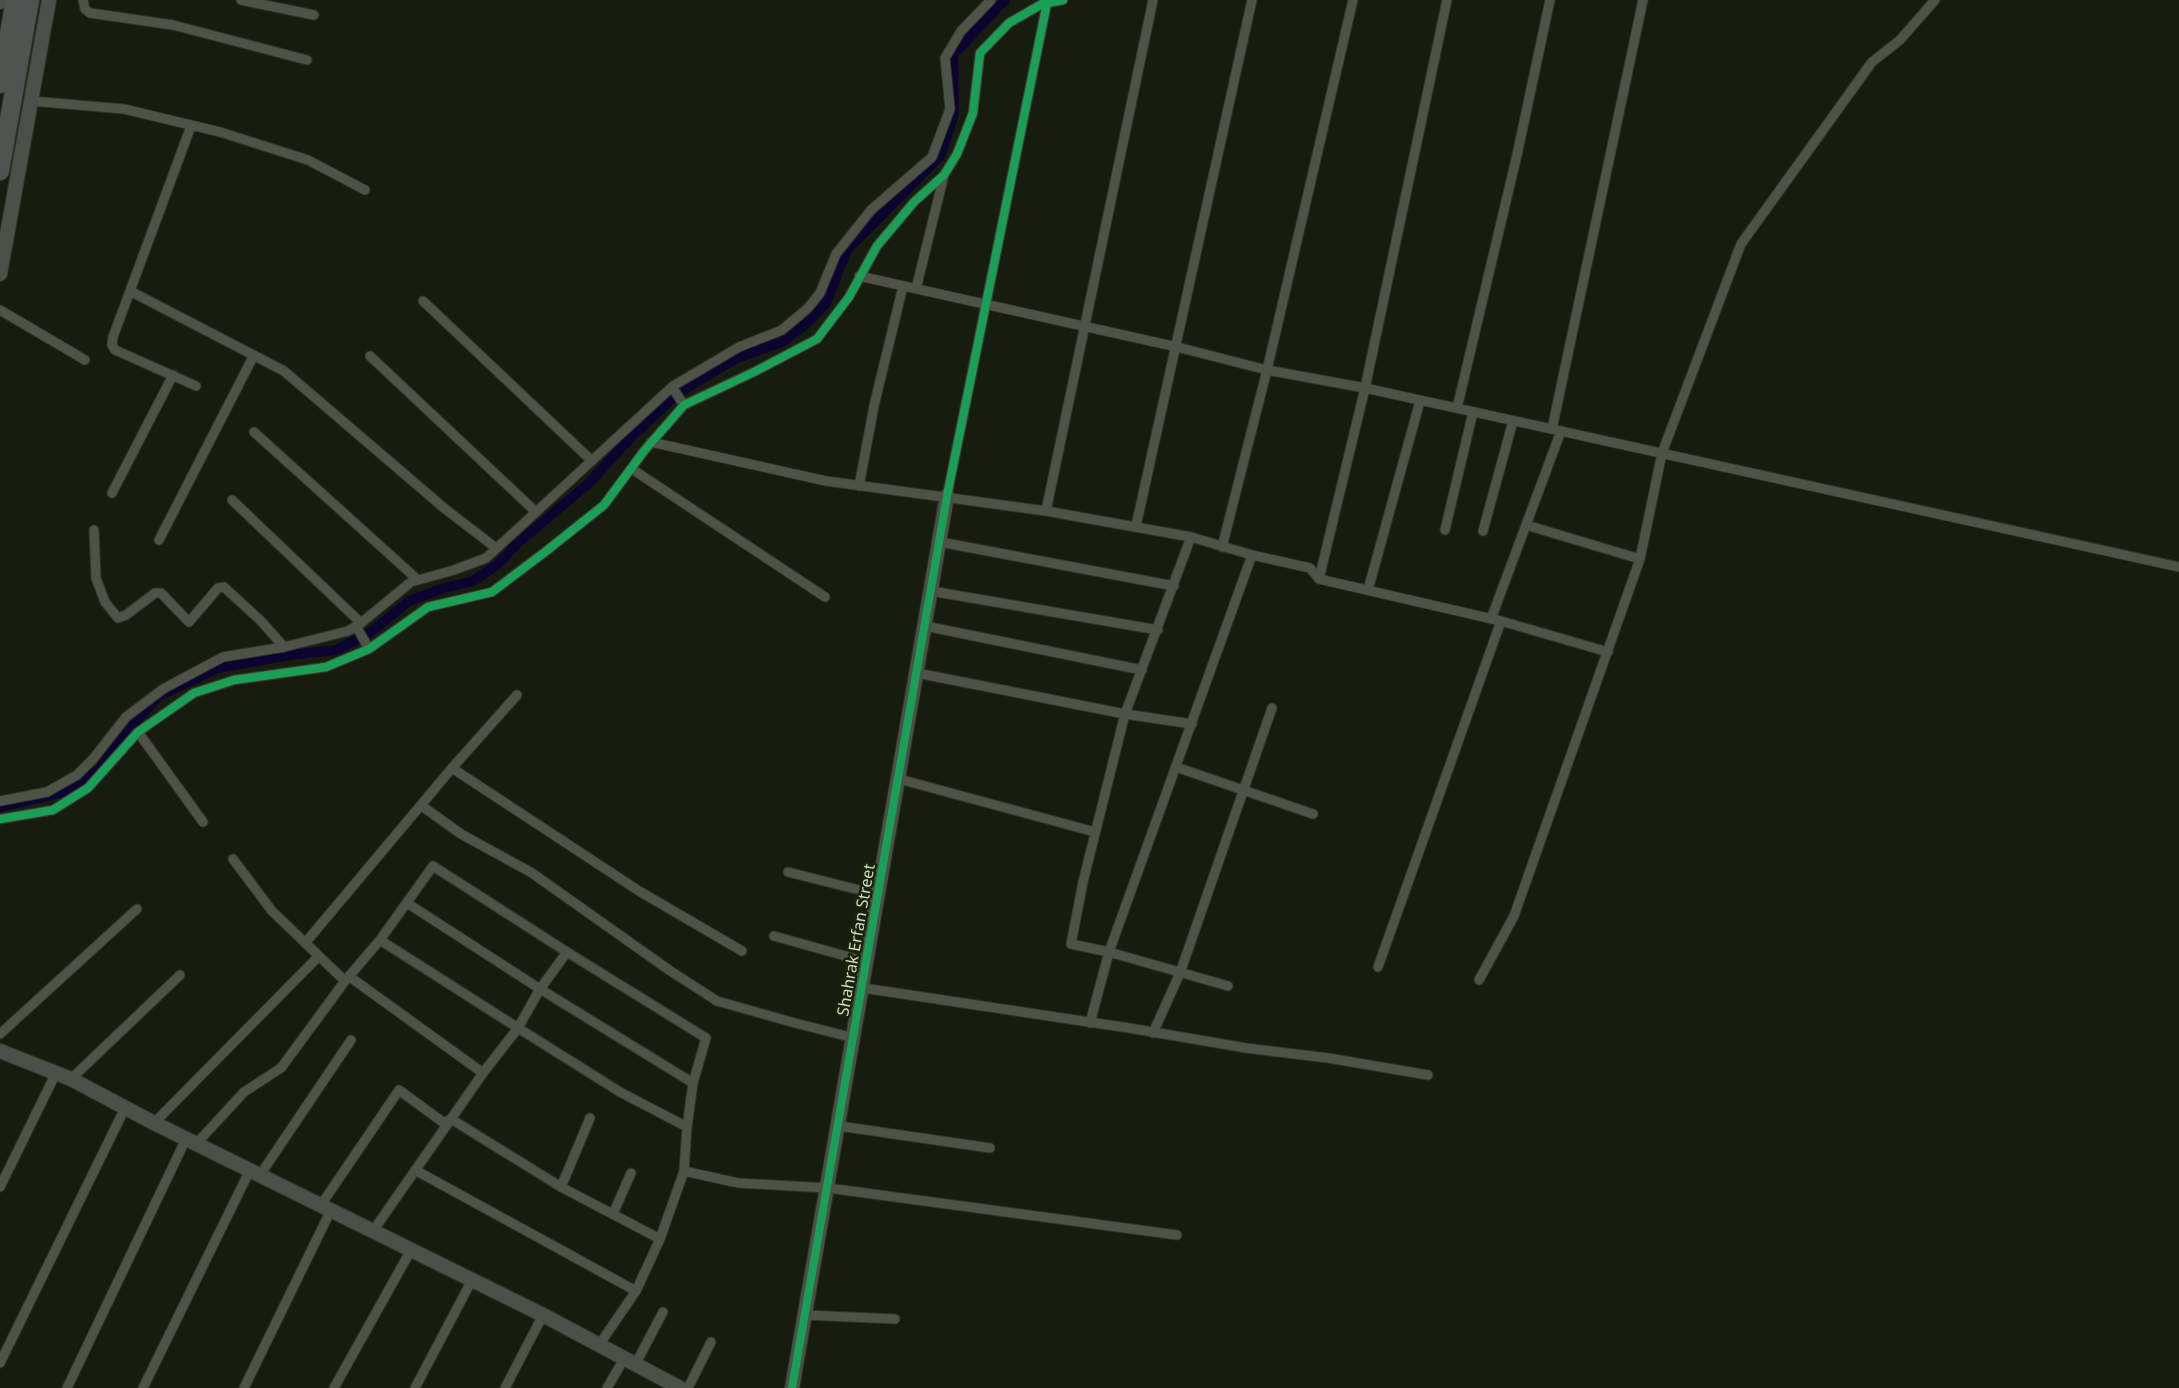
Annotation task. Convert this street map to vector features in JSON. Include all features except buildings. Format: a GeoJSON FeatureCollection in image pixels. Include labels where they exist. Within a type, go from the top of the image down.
{"type":"FeatureCollection","features":[{"type":"Feature","properties":{"kind":"highway"},"geometry":{"type":"LineString","coordinates":[[0,84],[15,0]]}},
{"type":"Feature","properties":{"kind":"highway"},"geometry":{"type":"LineString","coordinates":[[0,171],[30,0]]}},
{"type":"Feature","properties":{"kind":"street"},"geometry":{"type":"LineString","coordinates":[[0,274],[49,0]]}},
{"type":"Feature","properties":{"kind":"street"},"geometry":{"type":"LineString","coordinates":[[83,0],[85,10],[90,13],[173,25],[307,60]]}},
{"type":"Feature","properties":{"kind":"street"},"geometry":{"type":"LineString","coordinates":[[242,0],[314,15]]}},
{"type":"Feature","properties":{"kind":"street"},"geometry":{"type":"LineString","coordinates":[[0,801],[47,792],[77,775],[93,759],[126,717],[163,689],[223,657],[284,647],[348,631],[411,582],[454,570],[486,558],[672,387],[739,347],[782,330],[808,308],[820,293],[836,254],[871,210],[932,157],[950,109],[945,58],[960,32],[990,0]]}},
{"type":"Feature","properties":{"kind":"street"},"geometry":{"type":"LineString","coordinates":[[0,819],[53,810],[88,788],[138,732],[194,693],[234,680],[326,667],[369,649],[428,606],[492,592],[604,505],[651,442],[684,405],[818,339],[849,297],[858,276],[877,246],[914,202],[944,175],[957,154],[973,113],[980,53],[1009,23],[1047,3],[1063,0]]}},
{"type":"Feature","properties":{"kind":"street"},"geometry":{"type":"LineString","coordinates":[[1046,511],[1153,0]]}},
{"type":"Feature","properties":{"kind":"street"},"geometry":{"type":"LineString","coordinates":[[1136,526],[1252,0]]}},
{"type":"Feature","properties":{"kind":"street"},"geometry":{"type":"LineString","coordinates":[[1222,547],[1267,370],[1353,0]]}},
{"type":"Feature","properties":{"kind":"street"},"geometry":{"type":"LineString","coordinates":[[1319,579],[1365,388],[1447,0]]}},
{"type":"Feature","properties":{"kind":"street"},"geometry":{"type":"LineString","coordinates":[[1457,408],[1517,155],[1550,0]]}},
{"type":"Feature","properties":{"kind":"street"},"geometry":{"type":"LineString","coordinates":[[1491,619],[1526,525],[1557,430],[1643,0]]}},
{"type":"Feature","properties":{"kind":"street"},"geometry":{"type":"LineString","coordinates":[[1479,980],[1514,916],[1608,652],[1640,559],[1662,453],[1740,244],[1872,62],[1900,40],[1935,0]]}},
{"type":"Feature","properties":{"kind":"street"},"geometry":{"type":"LineString","coordinates":[[947,496],[1047,3]]}},
{"type":"Feature","properties":{"kind":"street"},"geometry":{"type":"LineString","coordinates":[[31,101],[124,109],[191,126],[308,160],[365,190]]}},
{"type":"Feature","properties":{"kind":"street"},"geometry":{"type":"LineString","coordinates":[[191,126],[113,337],[113,348],[196,386]]}},
{"type":"Feature","properties":{"kind":"street"},"geometry":{"type":"LineString","coordinates":[[916,289],[944,175]]}},
{"type":"Feature","properties":{"kind":"street"},"geometry":{"type":"LineString","coordinates":[[858,276],[1177,347],[1267,370],[1365,388],[2179,567]]}},
{"type":"Feature","properties":{"kind":"street"},"geometry":{"type":"LineString","coordinates":[[859,486],[874,406],[902,286]]}},
{"type":"Feature","properties":{"kind":"street"},"geometry":{"type":"LineString","coordinates":[[130,291],[284,371],[444,508],[496,548]]}},
{"type":"Feature","properties":{"kind":"street"},"geometry":{"type":"LineString","coordinates":[[423,301],[592,461]]}},
{"type":"Feature","properties":{"kind":"street"},"geometry":{"type":"LineString","coordinates":[[0,310],[85,360]]}},
{"type":"Feature","properties":{"kind":"street"},"geometry":{"type":"LineString","coordinates":[[159,540],[254,355]]}},
{"type":"Feature","properties":{"kind":"street"},"geometry":{"type":"LineString","coordinates":[[370,356],[536,512]]}},
{"type":"Feature","properties":{"kind":"street"},"geometry":{"type":"LineString","coordinates":[[112,493],[173,375]]}},
{"type":"Feature","properties":{"kind":"street"},"geometry":{"type":"LineString","coordinates":[[672,387],[684,405]]}},
{"type":"Feature","properties":{"kind":"street"},"geometry":{"type":"LineString","coordinates":[[1368,590],[1420,401]]}},
{"type":"Feature","properties":{"kind":"street"},"geometry":{"type":"LineString","coordinates":[[1445,530],[1472,412]]}},
{"type":"Feature","properties":{"kind":"street"},"geometry":{"type":"LineString","coordinates":[[1483,531],[1513,421]]}},
{"type":"Feature","properties":{"kind":"street"},"geometry":{"type":"LineString","coordinates":[[254,432],[418,580]]}},
{"type":"Feature","properties":{"kind":"street"},"geometry":{"type":"LineString","coordinates":[[651,442],[826,481],[1046,511],[1191,537],[1252,555],[1310,568],[1319,579],[1501,621],[1608,652]]}},
{"type":"Feature","properties":{"kind":"street"},"geometry":{"type":"LineString","coordinates":[[632,469],[825,597]]}},
{"type":"Feature","properties":{"kind":"street","name":"Shahrak Erfan Street"},"geometry":{"type":"LineString","coordinates":[[792,1388],[947,496]]}},
{"type":"Feature","properties":{"kind":"street"},"geometry":{"type":"LineString","coordinates":[[232,500],[358,624],[369,649]]}},
{"type":"Feature","properties":{"kind":"street"},"geometry":{"type":"LineString","coordinates":[[1526,525],[1640,559]]}},
{"type":"Feature","properties":{"kind":"street"},"geometry":{"type":"LineString","coordinates":[[94,530],[96,578],[105,602],[118,618],[126,615],[155,593],[161,594],[189,622],[218,588],[224,587],[261,621],[284,647]]}},
{"type":"Feature","properties":{"kind":"street"},"geometry":{"type":"LineString","coordinates":[[1191,537],[1126,714],[1095,832],[1071,944],[1109,952],[1228,986]]}},
{"type":"Feature","properties":{"kind":"street"},"geometry":{"type":"LineString","coordinates":[[940,542],[1174,586]]}},
{"type":"Feature","properties":{"kind":"street"},"geometry":{"type":"LineString","coordinates":[[1090,1023],[1109,952],[1252,555]]}},
{"type":"Feature","properties":{"kind":"street"},"geometry":{"type":"LineString","coordinates":[[931,591],[1158,630]]}},
{"type":"Feature","properties":{"kind":"street"},"geometry":{"type":"LineString","coordinates":[[1378,967],[1501,621]]}},
{"type":"Feature","properties":{"kind":"street"},"geometry":{"type":"LineString","coordinates":[[925,626],[1142,670]]}},
{"type":"Feature","properties":{"kind":"street"},"geometry":{"type":"LineString","coordinates":[[917,673],[1126,714],[1192,724]]}},
{"type":"Feature","properties":{"kind":"street"},"geometry":{"type":"LineString","coordinates":[[306,942],[452,768],[517,695]]}},
{"type":"Feature","properties":{"kind":"street"},"geometry":{"type":"LineString","coordinates":[[1153,1033],[1180,973],[1272,708]]}},
{"type":"Feature","properties":{"kind":"street"},"geometry":{"type":"LineString","coordinates":[[138,732],[203,822]]}},
{"type":"Feature","properties":{"kind":"street"},"geometry":{"type":"LineString","coordinates":[[1176,767],[1313,814]]}},
{"type":"Feature","properties":{"kind":"street"},"geometry":{"type":"LineString","coordinates":[[452,768],[638,891],[742,951]]}},
{"type":"Feature","properties":{"kind":"street"},"geometry":{"type":"LineString","coordinates":[[899,779],[1095,832]]}},
{"type":"Feature","properties":{"kind":"street"},"geometry":{"type":"LineString","coordinates":[[422,806],[461,834],[532,873],[669,970],[717,1001],[854,1038]]}},
{"type":"Feature","properties":{"kind":"street"},"geometry":{"type":"LineString","coordinates":[[233,859],[272,911],[319,956],[347,979],[483,1073]]}},
{"type":"Feature","properties":{"kind":"street"},"geometry":{"type":"LineString","coordinates":[[67,1388],[191,1141],[244,1092],[281,1068],[347,979],[380,940],[433,866],[706,1038],[693,1083],[684,1171],[660,1239],[636,1290],[599,1345]]}},
{"type":"Feature","properties":{"kind":"street"},"geometry":{"type":"LineString","coordinates":[[788,872],[879,894]]}},
{"type":"Feature","properties":{"kind":"street"},"geometry":{"type":"LineString","coordinates":[[407,903],[540,989],[693,1083]]}},
{"type":"Feature","properties":{"kind":"street"},"geometry":{"type":"LineString","coordinates":[[0,1034],[137,909]]}},
{"type":"Feature","properties":{"kind":"street"},"geometry":{"type":"LineString","coordinates":[[774,936],[867,962]]}},
{"type":"Feature","properties":{"kind":"street"},"geometry":{"type":"LineString","coordinates":[[380,940],[620,1092],[687,1127]]}},
{"type":"Feature","properties":{"kind":"street"},"geometry":{"type":"LineString","coordinates":[[373,1231],[483,1073],[518,1028],[540,989],[567,952]]}},
{"type":"Feature","properties":{"kind":"street"},"geometry":{"type":"LineString","coordinates":[[154,1123],[319,956]]}},
{"type":"Feature","properties":{"kind":"street"},"geometry":{"type":"LineString","coordinates":[[71,1079],[180,976]]}},
{"type":"Feature","properties":{"kind":"street"},"geometry":{"type":"LineString","coordinates":[[862,988],[1246,1048],[1328,1058],[1428,1075]]}},
{"type":"Feature","properties":{"kind":"street"},"geometry":{"type":"LineString","coordinates":[[143,1388],[255,1173],[351,1040]]}},
{"type":"Feature","properties":{"kind":"street"},"geometry":{"type":"LineString","coordinates":[[0,1051],[71,1079],[154,1123],[543,1315],[680,1388]]}},
{"type":"Feature","properties":{"kind":"street"},"geometry":{"type":"LineString","coordinates":[[0,1187],[56,1073]]}},
{"type":"Feature","properties":{"kind":"street"},"geometry":{"type":"LineString","coordinates":[[244,1388],[326,1208],[399,1090],[444,1123],[451,1119]]}},
{"type":"Feature","properties":{"kind":"street"},"geometry":{"type":"LineString","coordinates":[[0,1363],[125,1108]]}},
{"type":"Feature","properties":{"kind":"street"},"geometry":{"type":"LineString","coordinates":[[561,1187],[590,1118]]}},
{"type":"Feature","properties":{"kind":"street"},"geometry":{"type":"LineString","coordinates":[[451,1119],[561,1187],[660,1239]]}},
{"type":"Feature","properties":{"kind":"street"},"geometry":{"type":"LineString","coordinates":[[839,1126],[990,1148]]}},
{"type":"Feature","properties":{"kind":"street"},"geometry":{"type":"LineString","coordinates":[[415,1170],[636,1290]]}},
{"type":"Feature","properties":{"kind":"street"},"geometry":{"type":"LineString","coordinates":[[684,1171],[738,1183],[828,1188],[1177,1235]]}},
{"type":"Feature","properties":{"kind":"street"},"geometry":{"type":"LineString","coordinates":[[613,1214],[631,1173]]}},
{"type":"Feature","properties":{"kind":"street"},"geometry":{"type":"LineString","coordinates":[[334,1388],[411,1250]]}},
{"type":"Feature","properties":{"kind":"street"},"geometry":{"type":"LineString","coordinates":[[415,1388],[472,1280]]}},
{"type":"Feature","properties":{"kind":"street"},"geometry":{"type":"LineString","coordinates":[[607,1388],[630,1362],[663,1312]]}},
{"type":"Feature","properties":{"kind":"street"},"geometry":{"type":"LineString","coordinates":[[505,1388],[543,1315]]}},
{"type":"Feature","properties":{"kind":"street"},"geometry":{"type":"LineString","coordinates":[[805,1315],[895,1319]]}},
{"type":"Feature","properties":{"kind":"street"},"geometry":{"type":"LineString","coordinates":[[688,1388],[711,1342]]}},
{"type":"Feature","properties":{"kind":"waterway"},"geometry":{"type":"LineString","coordinates":[[0,807],[61,793],[99,770],[120,739],[159,696],[218,668],[290,655],[336,650],[371,632],[409,601],[444,588],[473,581],[497,565],[517,544],[589,483],[634,434],[678,393],[737,358],[782,342],[806,324],[826,303],[847,250],[941,155],[954,113],[953,55],[1005,0]]}},
{"type":"Feature","properties":{"kind":"cycle path"},"geometry":{"type":"LineString","coordinates":[[0,819],[53,810],[88,788],[138,732],[194,693],[234,680],[326,667],[369,649],[428,607],[492,592],[545,552],[604,505],[644,451],[684,405],[754,372],[817,339],[849,297],[877,246],[914,202],[944,175],[957,154],[973,113],[980,53],[1009,23],[1042,4],[1063,0]]}},
{"type":"Feature","properties":{"kind":"cycle path"},"geometry":{"type":"LineString","coordinates":[[792,1388],[947,496],[1047,3]]}}]}
